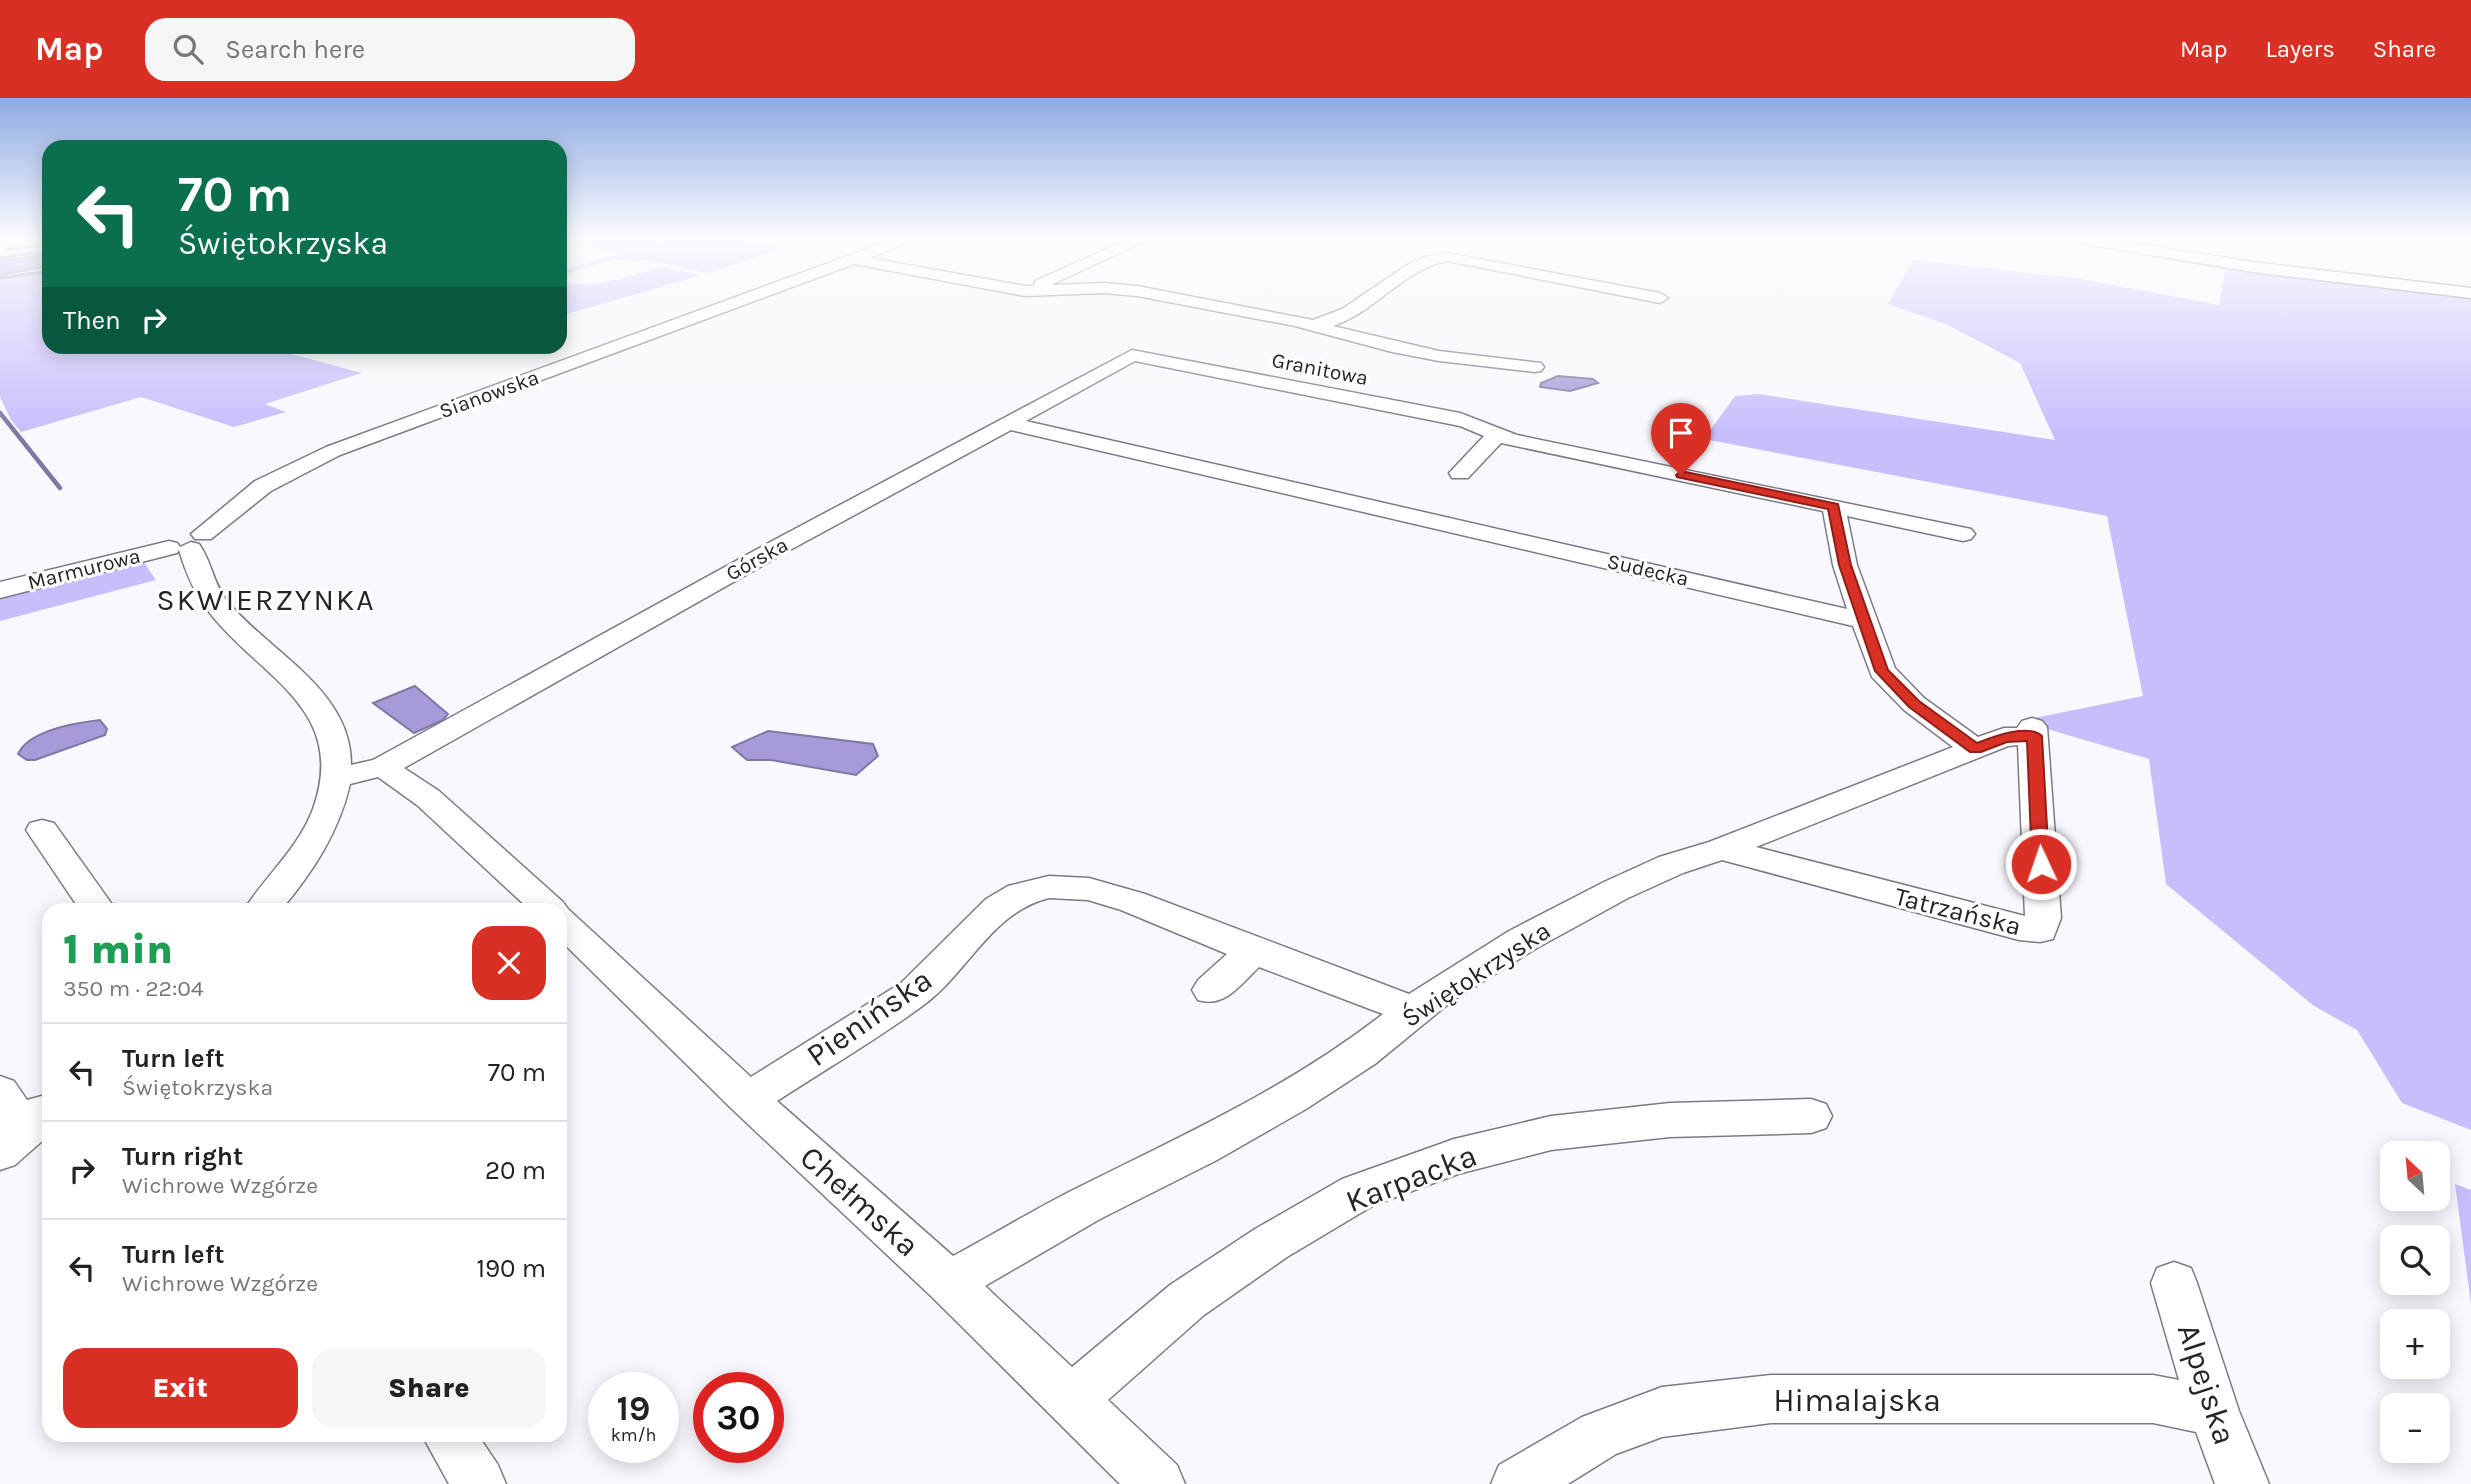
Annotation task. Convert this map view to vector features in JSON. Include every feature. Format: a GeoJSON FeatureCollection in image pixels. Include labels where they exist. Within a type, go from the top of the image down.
{"type":"FeatureCollection","features":[{"type":"Feature","properties":{"kind":"street","name":"Sianowska"},"geometry":{"type":"LineString","coordinates":[[188,544],[263,486],[333,451],[735,304]]}},
{"type":"Feature","properties":{"kind":"street"},"geometry":{"type":"LineString","coordinates":[[1205,304],[1313,324],[1392,347],[1439,356],[1535,367]]}},
{"type":"Feature","properties":{"kind":"street"},"geometry":{"type":"LineString","coordinates":[[1313,324],[1328,323],[1360,304]]}},
{"type":"Feature","properties":{"kind":"street","name":"Górska"},"geometry":{"type":"LineString","coordinates":[[383,767],[1132,355]]}},
{"type":"Feature","properties":{"kind":"street","name":"Granitowa"},"geometry":{"type":"LineString","coordinates":[[1132,355],[1460,419],[1484,426],[1497,435],[1963,534]]}},
{"type":"Feature","properties":{"kind":"street","name":"Sudecka"},"geometry":{"type":"LineString","coordinates":[[1007,423],[1865,621]]}},
{"type":"Feature","properties":{"kind":"street"},"geometry":{"type":"LineString","coordinates":[[1460,473],[1497,435]]}},
{"type":"Feature","properties":{"kind":"street"},"geometry":{"type":"LineString","coordinates":[[1834,506],[1845,565],[1882,671],[1914,704],[1975,749]]}},
{"type":"Feature","properties":{"kind":"street"},"geometry":{"type":"LineString","coordinates":[[188,544],[209,596],[312,697],[326,718],[335,740],[337,778],[330,808],[311,849],[268,903]]}},
{"type":"Feature","properties":{"kind":"street","name":"Marmurowa"},"geometry":{"type":"LineString","coordinates":[[0,590],[188,544]]}},
{"type":"Feature","properties":{"kind":"street","name":"Świętokrzyska"},"geometry":{"type":"LineString","coordinates":[[949,1282],[1084,1206],[1202,1149],[1291,1098],[1362,1053],[1439,991],[1545,928],[1671,865],[1721,849],[2004,737],[2033,731]]}},
{"type":"Feature","properties":{"kind":"street","name":"Tatrzańska"},"geometry":{"type":"LineString","coordinates":[[1721,849],[2019,928],[2040,930],[2042,890],[2033,731]]}},
{"type":"Feature","properties":{"kind":"street"},"geometry":{"type":"LineString","coordinates":[[337,778],[383,767],[428,798],[543,903]]}},
{"type":"Feature","properties":{"kind":"street"},"geometry":{"type":"LineString","coordinates":[[42,830],[94,903]]}},
{"type":"Feature","properties":{"kind":"street","name":"Pienińska"},"geometry":{"type":"LineString","coordinates":[[748,1099],[914,993],[998,907],[1020,894],[1049,887],[1089,889],[1133,902],[1254,951]]}},
{"type":"Feature","properties":{"kind":"street","name":"Chełmska"},"geometry":{"type":"LineString","coordinates":[[567,926],[748,1099],[949,1282],[1158,1484]]}},
{"type":"Feature","properties":{"kind":"street"},"geometry":{"type":"LineString","coordinates":[[1211,990],[1254,951],[1415,1010]]}},
{"type":"Feature","properties":{"kind":"street"},"geometry":{"type":"LineString","coordinates":[[0,1092],[14,1115],[42,1114]]}},
{"type":"Feature","properties":{"kind":"street"},"geometry":{"type":"LineString","coordinates":[[0,1153],[42,1116]]}},
{"type":"Feature","properties":{"kind":"street","name":"Karpacka"},"geometry":{"type":"LineString","coordinates":[[1072,1399],[1187,1300],[1271,1243],[1358,1192],[1454,1157],[1551,1133],[1670,1120],[1811,1116]]}},
{"type":"Feature","properties":{"kind":"street","name":"Alpejska"},"geometry":{"type":"LineString","coordinates":[[2174,1283],[2214,1412],[2242,1484]]}},
{"type":"Feature","properties":{"kind":"street","name":"Himalajska"},"geometry":{"type":"LineString","coordinates":[[1518,1484],[1601,1435],[1662,1412],[1771,1399],[2153,1399],[2214,1412]]}},
{"type":"Feature","properties":{"kind":"street"},"geometry":{"type":"LineString","coordinates":[[452,1442],[479,1484]]}},
{"type":"Feature","properties":{"kind":"shaded area"},"geometry":{"type":"Polygon","coordinates":[[[0,304],[42,304],[42,354],[291,354],[362,373],[265,404],[286,412],[234,427],[141,397],[21,432],[11,420],[0,397],[0,304]]]}},
{"type":"Feature","properties":{"kind":"shaded area"},"geometry":{"type":"Polygon","coordinates":[[[567,304],[603,304],[567,314],[567,304]]]}},
{"type":"Feature","properties":{"kind":"shaded area"},"geometry":{"type":"Polygon","coordinates":[[[1888,304],[2471,304],[2471,1130],[2402,1103],[2357,1030],[2314,1006],[2166,884],[2149,759],[2020,721],[2143,696],[2107,516],[1704,439],[1735,396],[1759,394],[2055,440],[2020,363],[1948,325],[1888,304]]]}},
{"type":"Feature","properties":{"kind":"shaded area"},"geometry":{"type":"Polygon","coordinates":[[[1558,376],[1593,379],[1598,383],[1570,391],[1540,387],[1541,383],[1558,376]]]}},
{"type":"Feature","properties":{"kind":"shaded area"},"geometry":{"type":"Polygon","coordinates":[[[143,561],[156,580],[0,621],[0,597],[143,561]]]}},
{"type":"Feature","properties":{"kind":"shaded area"},"geometry":{"type":"Polygon","coordinates":[[[415,686],[448,714],[443,720],[414,733],[373,703],[415,686]]]}},
{"type":"Feature","properties":{"kind":"shaded area"},"geometry":{"type":"Polygon","coordinates":[[[100,720],[107,729],[105,735],[35,760],[27,760],[18,754],[42,733],[100,720]]]}},
{"type":"Feature","properties":{"kind":"shaded area"},"geometry":{"type":"Polygon","coordinates":[[[768,731],[873,744],[878,756],[856,775],[771,760],[747,760],[732,747],[768,731]]]}},
{"type":"Feature","properties":{"kind":"shaded area"},"geometry":{"type":"Polygon","coordinates":[[[2455,1184],[2471,1190],[2471,1304],[2455,1184]]]}},
{"type":"Feature","properties":{"kind":"waterway"},"geometry":{"type":"LineString","coordinates":[[0,413],[60,488]]}},
{"type":"Feature","properties":{"kind":"district","name":"SKWIERZYNKA"},"geometry":{"type":"Point","coordinates":[266,600]}},
{"type":"Feature","properties":{"kind":"route"},"geometry":{"type":"LineString","coordinates":[[1681,475],[1834,506],[1845,565],[1882,671],[1914,704],[1975,749],[2004,737],[2034,736],[2041,864]]}}]}
